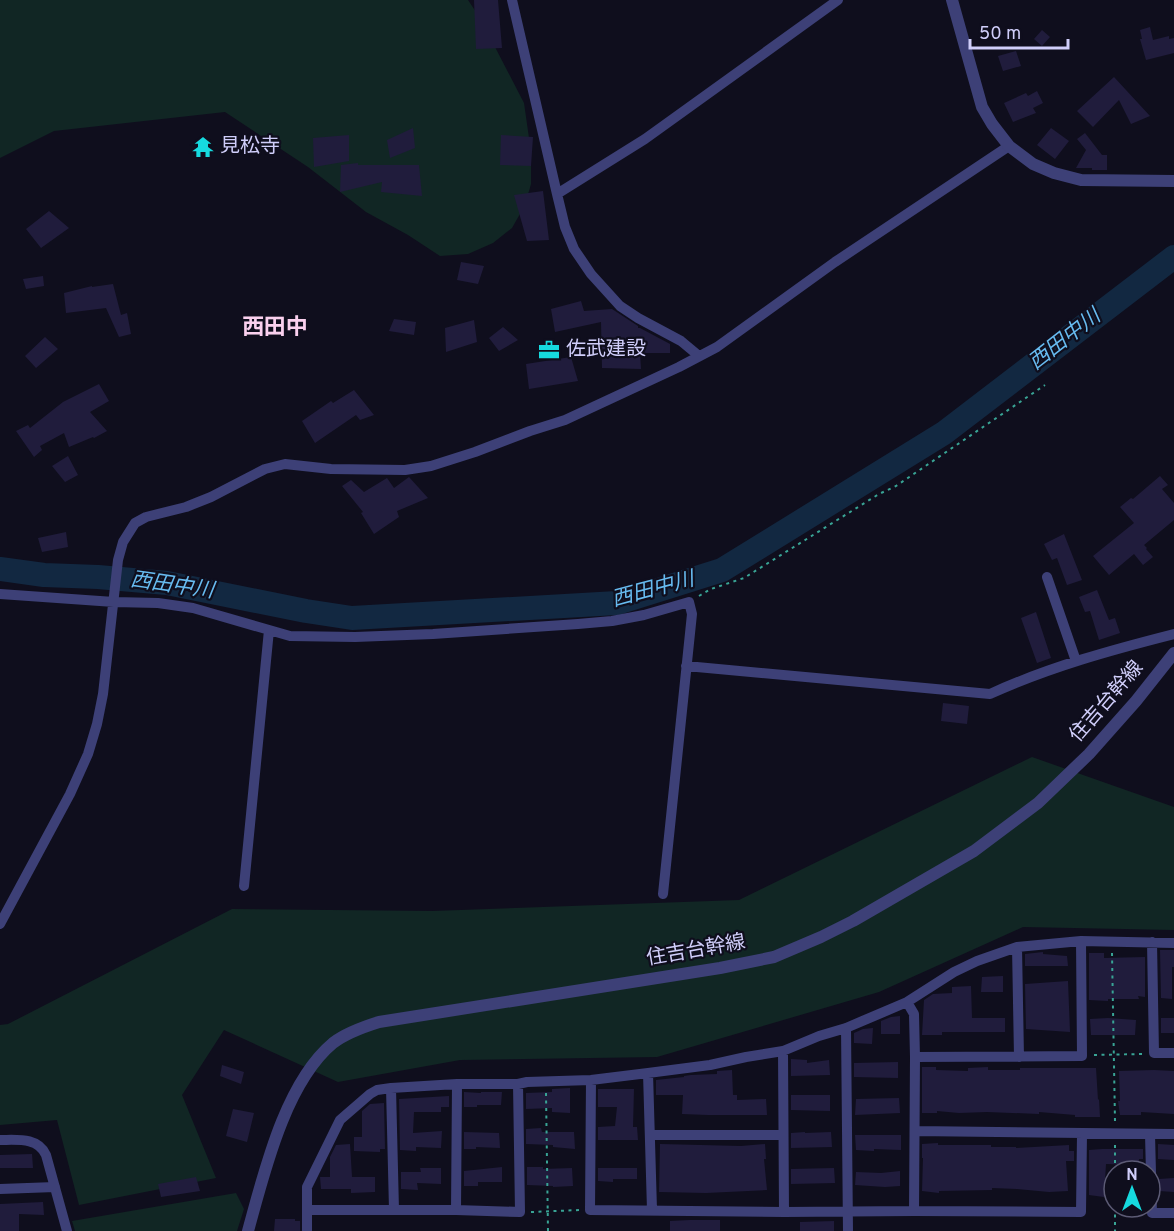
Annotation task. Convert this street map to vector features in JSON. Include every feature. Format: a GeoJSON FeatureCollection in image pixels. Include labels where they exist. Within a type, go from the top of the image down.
{"type":"FeatureCollection","features":[{"type":"Feature","properties":{"kind":"street"},"geometry":{"type":"LineString","coordinates":[[512,0],[557,194],[574,249],[610,296],[629,312],[681,341],[699,356]]}},
{"type":"Feature","properties":{"kind":"street"},"geometry":{"type":"LineString","coordinates":[[557,194],[645,139],[838,0]]}},
{"type":"Feature","properties":{"kind":"street"},"geometry":{"type":"LineString","coordinates":[[952,0],[982,107],[1009,146],[1033,164],[1054,173],[1081,180],[1174,182]]}},
{"type":"Feature","properties":{"kind":"street"},"geometry":{"type":"LineString","coordinates":[[0,924],[70,794],[88,754],[103,694],[118,560],[123,542],[135,523],[146,517],[186,507],[211,497],[265,469],[285,464],[331,469],[405,470],[431,466],[475,452],[530,430],[565,420],[717,347],[835,261],[1009,146]]}},
{"type":"Feature","properties":{"kind":"street"},"geometry":{"type":"LineString","coordinates":[[1047,577],[1076,661]]}},
{"type":"Feature","properties":{"kind":"street"},"geometry":{"type":"LineString","coordinates":[[0,594],[114,597],[193,608],[290,636],[355,637],[474,632],[612,621],[644,615],[689,602],[692,614],[663,894]]}},
{"type":"Feature","properties":{"kind":"street"},"geometry":{"type":"LineString","coordinates":[[244,886],[269,630]]}},
{"type":"Feature","properties":{"kind":"street"},"geometry":{"type":"LineString","coordinates":[[686,666],[990,694],[1023,678],[1108,650],[1174,634]]}},
{"type":"Feature","properties":{"kind":"street","name":"住吉台幹線"},"geometry":{"type":"LineString","coordinates":[[248,1231],[275,1144],[290,1105],[311,1068],[334,1042],[356,1030],[379,1022],[720,968],[774,957],[821,937],[974,851],[1038,804],[1089,754],[1136,701],[1174,653]]}},
{"type":"Feature","properties":{"kind":"street"},"geometry":{"type":"LineString","coordinates":[[915,1057],[1082,1056],[1081,941]]}},
{"type":"Feature","properties":{"kind":"street"},"geometry":{"type":"LineString","coordinates":[[307,1231],[307,1187],[340,1120],[377,1090],[458,1084],[518,1084],[591,1080],[710,1065],[783,1051],[846,1028],[907,1002],[977,961],[1017,948],[1081,941],[1174,942]]}},
{"type":"Feature","properties":{"kind":"street"},"geometry":{"type":"LineString","coordinates":[[1152,942],[1154,1053],[1174,1053]]}},
{"type":"Feature","properties":{"kind":"street"},"geometry":{"type":"LineString","coordinates":[[1017,948],[1019,1057]]}},
{"type":"Feature","properties":{"kind":"street"},"geometry":{"type":"LineString","coordinates":[[907,1002],[914,1014],[914,1211]]}},
{"type":"Feature","properties":{"kind":"street"},"geometry":{"type":"LineString","coordinates":[[846,1028],[848,1231]]}},
{"type":"Feature","properties":{"kind":"street"},"geometry":{"type":"LineString","coordinates":[[783,1051],[784,1212]]}},
{"type":"Feature","properties":{"kind":"street"},"geometry":{"type":"LineString","coordinates":[[648,1073],[652,1210]]}},
{"type":"Feature","properties":{"kind":"street"},"geometry":{"type":"LineString","coordinates":[[591,1080],[590,1210],[1081,1212],[1082,1134]]}},
{"type":"Feature","properties":{"kind":"street"},"geometry":{"type":"LineString","coordinates":[[456,1210],[458,1084]]}},
{"type":"Feature","properties":{"kind":"street"},"geometry":{"type":"LineString","coordinates":[[307,1210],[520,1212],[518,1084]]}},
{"type":"Feature","properties":{"kind":"street"},"geometry":{"type":"LineString","coordinates":[[391,1088],[394,1210]]}},
{"type":"Feature","properties":{"kind":"street"},"geometry":{"type":"LineString","coordinates":[[915,1131],[1174,1134]]}},
{"type":"Feature","properties":{"kind":"street"},"geometry":{"type":"LineString","coordinates":[[1150,1134],[1152,1213],[1174,1213]]}},
{"type":"Feature","properties":{"kind":"street"},"geometry":{"type":"LineString","coordinates":[[650,1135],[783,1135]]}},
{"type":"Feature","properties":{"kind":"street"},"geometry":{"type":"LineString","coordinates":[[0,1140],[27,1140],[43,1148],[67,1231]]}},
{"type":"Feature","properties":{"kind":"street"},"geometry":{"type":"LineString","coordinates":[[0,1189],[55,1187]]}},
{"type":"Feature","properties":{"kind":"path"},"geometry":{"type":"LineString","coordinates":[[689,602],[711,589],[744,578],[896,486],[1045,386]]}},
{"type":"Feature","properties":{"kind":"path"},"geometry":{"type":"LineString","coordinates":[[1112,941],[1115,1159]]}},
{"type":"Feature","properties":{"kind":"path"},"geometry":{"type":"LineString","coordinates":[[1082,1056],[1154,1053]]}},
{"type":"Feature","properties":{"kind":"path"},"geometry":{"type":"LineString","coordinates":[[546,1081],[548,1231]]}},
{"type":"Feature","properties":{"kind":"path"},"geometry":{"type":"LineString","coordinates":[[520,1212],[590,1210]]}},
{"type":"Feature","properties":{"kind":"green space"},"geometry":{"type":"Polygon","coordinates":[[[0,0],[468,0],[480,18],[524,103],[531,152],[531,184],[525,205],[512,228],[493,243],[468,254],[440,256],[366,212],[308,167],[225,112],[54,131],[0,158],[0,0]]]}},
{"type":"Feature","properties":{"kind":"green space"},"geometry":{"type":"Polygon","coordinates":[[[1032,757],[1174,807],[1174,930],[1023,927],[879,992],[657,1057],[460,1060],[338,1082],[224,1030],[182,1095],[216,1178],[79,1205],[57,1120],[0,1125],[0,1025],[8,1024],[232,909],[432,911],[739,900],[1032,757]]]}},
{"type":"Feature","properties":{"kind":"green space"},"geometry":{"type":"Polygon","coordinates":[[[236,1193],[244,1209],[237,1231],[75,1231],[72,1221],[236,1193]]]}},
{"type":"Feature","properties":{"kind":"building"},"geometry":{"type":"Polygon","coordinates":[[[474,0],[498,0],[502,48],[476,49],[474,0]]]}},
{"type":"Feature","properties":{"kind":"building"},"geometry":{"type":"Polygon","coordinates":[[[1150,27],[1153,40],[1169,36],[1169,39],[1174,38],[1174,53],[1146,60],[1140,30],[1150,27]]]}},
{"type":"Feature","properties":{"kind":"building"},"geometry":{"type":"Polygon","coordinates":[[[1042,30],[1050,37],[1042,46],[1034,39],[1042,30]]]}},
{"type":"Feature","properties":{"kind":"building"},"geometry":{"type":"Polygon","coordinates":[[[1016,51],[1021,66],[1003,71],[998,56],[1016,51]]]}},
{"type":"Feature","properties":{"kind":"building"},"geometry":{"type":"Polygon","coordinates":[[[1114,77],[1150,116],[1131,124],[1119,100],[1093,127],[1077,111],[1114,77]]]}},
{"type":"Feature","properties":{"kind":"building"},"geometry":{"type":"Polygon","coordinates":[[[1037,91],[1043,103],[1033,108],[1036,113],[1013,122],[1004,103],[1026,93],[1028,96],[1037,91]]]}},
{"type":"Feature","properties":{"kind":"building"},"geometry":{"type":"Polygon","coordinates":[[[413,128],[415,148],[390,158],[387,140],[413,128]]]}},
{"type":"Feature","properties":{"kind":"building"},"geometry":{"type":"Polygon","coordinates":[[[1051,128],[1069,141],[1055,159],[1037,145],[1051,128]]]}},
{"type":"Feature","properties":{"kind":"building"},"geometry":{"type":"Polygon","coordinates":[[[1085,133],[1102,155],[1107,155],[1107,170],[1076,168],[1086,150],[1077,139],[1085,133]]]}},
{"type":"Feature","properties":{"kind":"building"},"geometry":{"type":"Polygon","coordinates":[[[349,135],[349,161],[314,167],[313,138],[349,135]]]}},
{"type":"Feature","properties":{"kind":"building"},"geometry":{"type":"Polygon","coordinates":[[[501,135],[533,137],[531,166],[500,165],[501,135]]]}},
{"type":"Feature","properties":{"kind":"building"},"geometry":{"type":"Polygon","coordinates":[[[358,163],[358,165],[419,165],[422,196],[381,192],[382,182],[340,192],[341,165],[358,163]]]}},
{"type":"Feature","properties":{"kind":"building"},"geometry":{"type":"Polygon","coordinates":[[[543,191],[549,240],[527,241],[514,195],[543,191]]]}},
{"type":"Feature","properties":{"kind":"building"},"geometry":{"type":"Polygon","coordinates":[[[49,211],[69,228],[41,248],[26,229],[49,211]]]}},
{"type":"Feature","properties":{"kind":"building"},"geometry":{"type":"Polygon","coordinates":[[[461,262],[484,266],[478,284],[457,280],[461,262]]]}},
{"type":"Feature","properties":{"kind":"building"},"geometry":{"type":"Polygon","coordinates":[[[43,276],[44,286],[26,289],[23,279],[43,276]]]}},
{"type":"Feature","properties":{"kind":"building"},"geometry":{"type":"Polygon","coordinates":[[[113,284],[121,315],[127,313],[131,334],[119,337],[106,308],[66,313],[64,293],[92,286],[113,284]]]}},
{"type":"Feature","properties":{"kind":"building"},"geometry":{"type":"Polygon","coordinates":[[[581,301],[584,311],[612,309],[638,328],[670,344],[670,353],[640,353],[641,369],[602,368],[601,322],[555,332],[551,309],[581,301]]]}},
{"type":"Feature","properties":{"kind":"building"},"geometry":{"type":"Polygon","coordinates":[[[394,319],[416,322],[414,335],[389,331],[394,319]]]}},
{"type":"Feature","properties":{"kind":"building"},"geometry":{"type":"Polygon","coordinates":[[[474,320],[477,342],[446,352],[445,328],[474,320]]]}},
{"type":"Feature","properties":{"kind":"building"},"geometry":{"type":"Polygon","coordinates":[[[503,327],[518,340],[499,351],[489,338],[503,327]]]}},
{"type":"Feature","properties":{"kind":"building"},"geometry":{"type":"Polygon","coordinates":[[[45,337],[58,349],[36,368],[25,356],[45,337]]]}},
{"type":"Feature","properties":{"kind":"building"},"geometry":{"type":"Polygon","coordinates":[[[571,357],[578,381],[529,389],[526,364],[571,357]]]}},
{"type":"Feature","properties":{"kind":"building"},"geometry":{"type":"Polygon","coordinates":[[[99,384],[109,401],[90,412],[107,431],[69,447],[64,433],[40,446],[42,450],[34,457],[16,431],[28,425],[30,428],[63,402],[99,384]]]}},
{"type":"Feature","properties":{"kind":"building"},"geometry":{"type":"Polygon","coordinates":[[[354,390],[374,415],[360,420],[356,415],[315,443],[302,421],[331,401],[333,403],[354,390]]]}},
{"type":"Feature","properties":{"kind":"building"},"geometry":{"type":"Polygon","coordinates":[[[68,456],[78,475],[65,482],[52,466],[68,456]]]}},
{"type":"Feature","properties":{"kind":"building"},"geometry":{"type":"Polygon","coordinates":[[[1160,476],[1168,485],[1162,489],[1174,503],[1174,520],[1144,545],[1153,557],[1143,565],[1134,554],[1109,575],[1093,556],[1134,523],[1120,507],[1160,476]]]}},
{"type":"Feature","properties":{"kind":"building"},"geometry":{"type":"Polygon","coordinates":[[[409,477],[428,498],[397,511],[399,517],[374,534],[361,513],[363,512],[342,486],[351,480],[364,492],[387,478],[394,488],[409,477]]]}},
{"type":"Feature","properties":{"kind":"building"},"geometry":{"type":"Polygon","coordinates":[[[66,532],[68,547],[42,552],[38,538],[66,532]]]}},
{"type":"Feature","properties":{"kind":"building"},"geometry":{"type":"Polygon","coordinates":[[[1064,534],[1082,580],[1067,585],[1057,558],[1052,560],[1044,544],[1064,534]]]}},
{"type":"Feature","properties":{"kind":"building"},"geometry":{"type":"Polygon","coordinates":[[[1097,590],[1109,620],[1115,618],[1120,633],[1099,640],[1090,611],[1085,612],[1079,597],[1097,590]]]}},
{"type":"Feature","properties":{"kind":"building"},"geometry":{"type":"Polygon","coordinates":[[[1036,612],[1051,658],[1037,663],[1021,618],[1036,612]]]}},
{"type":"Feature","properties":{"kind":"building"},"geometry":{"type":"Polygon","coordinates":[[[943,703],[969,706],[967,724],[941,721],[943,703]]]}},
{"type":"Feature","properties":{"kind":"building"},"geometry":{"type":"Polygon","coordinates":[[[1160,950],[1174,950],[1172,999],[1161,998],[1160,950]]]}},
{"type":"Feature","properties":{"kind":"building"},"geometry":{"type":"Polygon","coordinates":[[[1043,952],[1043,954],[1067,956],[1068,966],[1025,966],[1025,954],[1043,952]]]}},
{"type":"Feature","properties":{"kind":"building"},"geometry":{"type":"Polygon","coordinates":[[[1089,953],[1104,953],[1104,958],[1145,957],[1145,997],[1108,999],[1108,1001],[1089,1000],[1089,953]]]}},
{"type":"Feature","properties":{"kind":"building"},"geometry":{"type":"Polygon","coordinates":[[[1003,976],[1003,992],[981,992],[982,977],[1003,976]]]}},
{"type":"Feature","properties":{"kind":"building"},"geometry":{"type":"Polygon","coordinates":[[[1068,981],[1070,1032],[1026,1029],[1025,984],[1068,981]]]}},
{"type":"Feature","properties":{"kind":"building"},"geometry":{"type":"Polygon","coordinates":[[[971,986],[972,1018],[1005,1018],[1005,1032],[942,1032],[942,1035],[922,1035],[924,1000],[933,994],[952,993],[952,987],[971,986]]]}},
{"type":"Feature","properties":{"kind":"building"},"geometry":{"type":"Polygon","coordinates":[[[900,1016],[900,1034],[881,1034],[881,1021],[900,1016]]]}},
{"type":"Feature","properties":{"kind":"building"},"geometry":{"type":"Polygon","coordinates":[[[1161,1018],[1174,1018],[1174,1033],[1161,1033],[1161,1018]]]}},
{"type":"Feature","properties":{"kind":"building"},"geometry":{"type":"Polygon","coordinates":[[[1090,1019],[1136,1020],[1135,1035],[1091,1035],[1090,1019]]]}},
{"type":"Feature","properties":{"kind":"building"},"geometry":{"type":"Polygon","coordinates":[[[873,1028],[872,1044],[854,1043],[854,1033],[873,1028]]]}},
{"type":"Feature","properties":{"kind":"building"},"geometry":{"type":"Polygon","coordinates":[[[791,1059],[807,1060],[807,1063],[829,1060],[830,1075],[791,1076],[791,1059]]]}},
{"type":"Feature","properties":{"kind":"building"},"geometry":{"type":"Polygon","coordinates":[[[898,1062],[898,1078],[854,1077],[854,1063],[898,1062]]]}},
{"type":"Feature","properties":{"kind":"building"},"geometry":{"type":"Polygon","coordinates":[[[222,1065],[244,1072],[241,1084],[220,1076],[222,1065]]]}},
{"type":"Feature","properties":{"kind":"building"},"geometry":{"type":"Polygon","coordinates":[[[922,1067],[968,1071],[968,1068],[988,1067],[988,1070],[1096,1068],[1100,1117],[1075,1117],[1075,1115],[1039,1112],[1039,1114],[937,1111],[937,1113],[922,1113],[922,1067]]]}},
{"type":"Feature","properties":{"kind":"building"},"geometry":{"type":"Polygon","coordinates":[[[732,1070],[733,1095],[737,1095],[737,1100],[766,1099],[767,1115],[682,1114],[683,1095],[656,1095],[656,1080],[717,1074],[717,1071],[732,1070]]]}},
{"type":"Feature","properties":{"kind":"building"},"geometry":{"type":"Polygon","coordinates":[[[1119,1071],[1174,1071],[1174,1114],[1141,1112],[1141,1115],[1120,1115],[1119,1071]]]}},
{"type":"Feature","properties":{"kind":"building"},"geometry":{"type":"Polygon","coordinates":[[[570,1088],[570,1113],[552,1112],[552,1108],[526,1109],[526,1093],[552,1092],[552,1089],[570,1088]]]}},
{"type":"Feature","properties":{"kind":"building"},"geometry":{"type":"Polygon","coordinates":[[[598,1089],[634,1089],[633,1127],[637,1127],[638,1140],[598,1140],[598,1127],[615,1126],[617,1107],[598,1107],[598,1089]]]}},
{"type":"Feature","properties":{"kind":"building"},"geometry":{"type":"Polygon","coordinates":[[[464,1092],[502,1092],[501,1105],[464,1107],[464,1092]]]}},
{"type":"Feature","properties":{"kind":"building"},"geometry":{"type":"Polygon","coordinates":[[[791,1095],[830,1095],[830,1111],[791,1110],[791,1095]]]}},
{"type":"Feature","properties":{"kind":"building"},"geometry":{"type":"Polygon","coordinates":[[[449,1096],[449,1107],[441,1107],[441,1112],[414,1112],[413,1133],[442,1131],[441,1148],[416,1147],[416,1151],[400,1150],[399,1099],[449,1096]]]}},
{"type":"Feature","properties":{"kind":"building"},"geometry":{"type":"Polygon","coordinates":[[[899,1098],[900,1113],[855,1115],[856,1099],[899,1098]]]}},
{"type":"Feature","properties":{"kind":"building"},"geometry":{"type":"Polygon","coordinates":[[[384,1103],[385,1149],[380,1149],[380,1152],[354,1151],[354,1137],[362,1137],[362,1111],[370,1104],[384,1103]]]}},
{"type":"Feature","properties":{"kind":"building"},"geometry":{"type":"Polygon","coordinates":[[[233,1109],[254,1113],[247,1142],[226,1136],[233,1109]]]}},
{"type":"Feature","properties":{"kind":"building"},"geometry":{"type":"Polygon","coordinates":[[[541,1128],[542,1132],[574,1132],[575,1149],[526,1144],[526,1129],[541,1128]]]}},
{"type":"Feature","properties":{"kind":"building"},"geometry":{"type":"Polygon","coordinates":[[[464,1132],[499,1133],[500,1148],[464,1149],[464,1132]]]}},
{"type":"Feature","properties":{"kind":"building"},"geometry":{"type":"Polygon","coordinates":[[[831,1132],[832,1147],[791,1148],[791,1133],[831,1132]]]}},
{"type":"Feature","properties":{"kind":"building"},"geometry":{"type":"Polygon","coordinates":[[[855,1135],[901,1135],[901,1150],[856,1150],[855,1135]]]}},
{"type":"Feature","properties":{"kind":"building"},"geometry":{"type":"Polygon","coordinates":[[[938,1143],[938,1145],[991,1145],[991,1147],[1016,1148],[1069,1145],[1069,1151],[1074,1151],[1074,1161],[1066,1161],[1068,1191],[992,1188],[992,1190],[939,1191],[939,1193],[922,1191],[922,1144],[938,1143]]]}},
{"type":"Feature","properties":{"kind":"building"},"geometry":{"type":"Polygon","coordinates":[[[350,1144],[352,1177],[375,1177],[375,1192],[351,1193],[351,1189],[321,1189],[320,1177],[330,1177],[330,1157],[336,1145],[350,1144]]]}},
{"type":"Feature","properties":{"kind":"building"},"geometry":{"type":"Polygon","coordinates":[[[660,1144],[741,1146],[765,1144],[767,1190],[706,1193],[659,1192],[660,1144]]]}},
{"type":"Feature","properties":{"kind":"building"},"geometry":{"type":"Polygon","coordinates":[[[1158,1144],[1174,1145],[1174,1160],[1158,1159],[1158,1144]]]}},
{"type":"Feature","properties":{"kind":"building"},"geometry":{"type":"Polygon","coordinates":[[[1143,1149],[1143,1159],[1102,1159],[1102,1197],[1089,1195],[1089,1150],[1143,1149]]]}},
{"type":"Feature","properties":{"kind":"building"},"geometry":{"type":"Polygon","coordinates":[[[32,1154],[33,1168],[0,1168],[0,1155],[32,1154]]]}},
{"type":"Feature","properties":{"kind":"building"},"geometry":{"type":"Polygon","coordinates":[[[502,1167],[502,1182],[478,1182],[478,1186],[464,1186],[464,1171],[502,1167]]]}},
{"type":"Feature","properties":{"kind":"building"},"geometry":{"type":"Polygon","coordinates":[[[527,1167],[572,1168],[573,1186],[527,1185],[527,1167]]]}},
{"type":"Feature","properties":{"kind":"building"},"geometry":{"type":"Polygon","coordinates":[[[420,1168],[441,1168],[441,1184],[417,1183],[418,1190],[401,1189],[401,1172],[421,1172],[420,1168]]]}},
{"type":"Feature","properties":{"kind":"building"},"geometry":{"type":"Polygon","coordinates":[[[598,1168],[637,1168],[637,1179],[598,1181],[598,1168]]]}},
{"type":"Feature","properties":{"kind":"building"},"geometry":{"type":"Polygon","coordinates":[[[834,1168],[835,1183],[791,1184],[791,1169],[834,1168]]]}},
{"type":"Feature","properties":{"kind":"building"},"geometry":{"type":"Polygon","coordinates":[[[900,1171],[900,1186],[855,1185],[856,1172],[900,1171]]]}},
{"type":"Feature","properties":{"kind":"building"},"geometry":{"type":"Polygon","coordinates":[[[196,1177],[200,1191],[161,1197],[158,1184],[196,1177]]]}},
{"type":"Feature","properties":{"kind":"building"},"geometry":{"type":"Polygon","coordinates":[[[1174,1178],[1174,1192],[1162,1191],[1162,1179],[1174,1178]]]}},
{"type":"Feature","properties":{"kind":"building"},"geometry":{"type":"Polygon","coordinates":[[[43,1202],[44,1215],[19,1214],[19,1231],[0,1231],[0,1204],[43,1202]]]}},
{"type":"Feature","properties":{"kind":"building"},"geometry":{"type":"Polygon","coordinates":[[[275,1219],[300,1221],[300,1231],[274,1231],[275,1219]]]}},
{"type":"Feature","properties":{"kind":"building"},"geometry":{"type":"Polygon","coordinates":[[[720,1220],[720,1231],[670,1231],[670,1221],[720,1220]]]}},
{"type":"Feature","properties":{"kind":"building"},"geometry":{"type":"Polygon","coordinates":[[[834,1221],[834,1231],[800,1231],[800,1222],[834,1221]]]}},
{"type":"Feature","properties":{"kind":"waterway","name":"西田中川"},"geometry":{"type":"LineString","coordinates":[[0,569],[44,575],[167,583],[352,618],[617,603],[722,570],[944,433],[1174,257]]}},
{"type":"Feature","properties":{"kind":"place","name":"見松寺"},"geometry":{"type":"Point","coordinates":[203,147]}},
{"type":"Feature","properties":{"kind":"place","name":"佐武建設"},"geometry":{"type":"Point","coordinates":[549,350]}},
{"type":"Feature","properties":{"kind":"district","name":"西田中"},"geometry":{"type":"Point","coordinates":[275,328]}}]}
